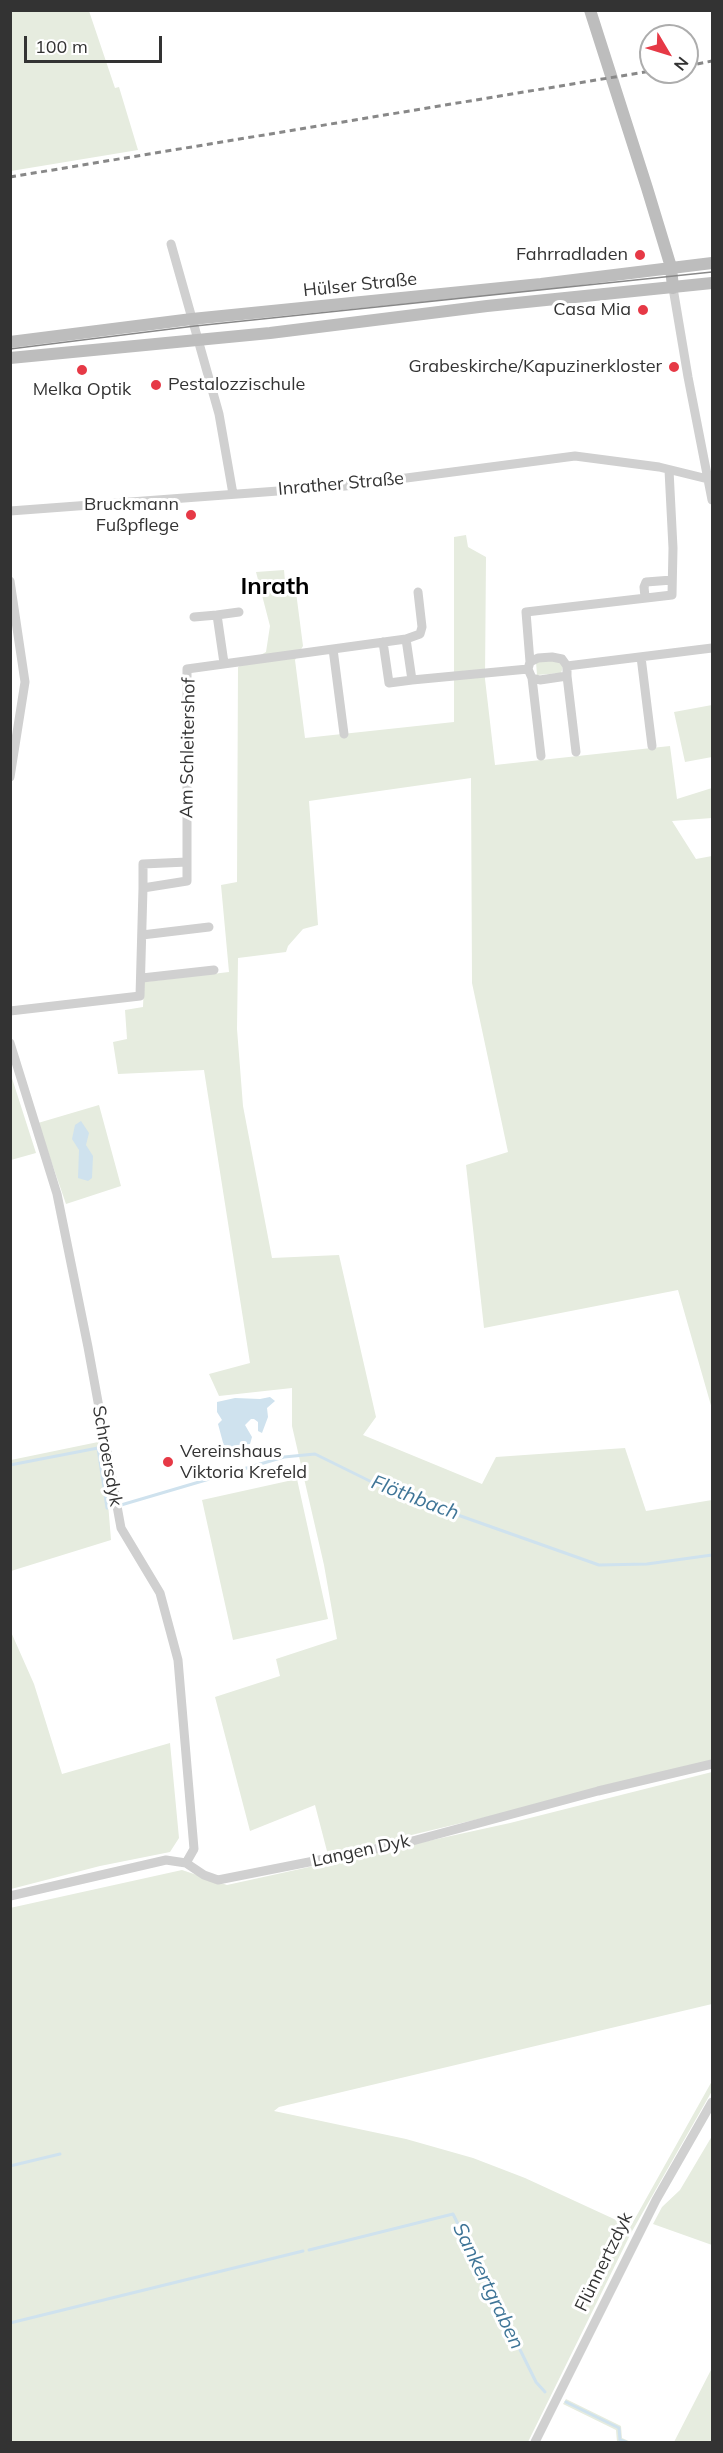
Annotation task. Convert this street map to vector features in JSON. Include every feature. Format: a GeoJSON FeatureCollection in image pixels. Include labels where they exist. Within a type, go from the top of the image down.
{"type":"FeatureCollection","features":[{"type":"Feature","properties":{"kind":"street"},"geometry":{"type":"LineString","coordinates":[[590,10],[671,267],[712,500]]}},
{"type":"Feature","properties":{"kind":"street"},"geometry":{"type":"LineString","coordinates":[[171,244],[219,414],[233,494]]}},
{"type":"Feature","properties":{"kind":"street","name":"Hülser Straße"},"geometry":{"type":"LineString","coordinates":[[10,342],[192,319],[541,284],[712,263]]}},
{"type":"Feature","properties":{"kind":"street","name":"Hülser Straße"},"geometry":{"type":"LineString","coordinates":[[10,358],[270,333],[487,306],[712,283]]}},
{"type":"Feature","properties":{"kind":"street","name":"Inrather Straße"},"geometry":{"type":"LineString","coordinates":[[10,511],[345,486],[575,456],[669,470],[710,481]]}},
{"type":"Feature","properties":{"kind":"street"},"geometry":{"type":"LineString","coordinates":[[541,756],[530,670],[526,612],[672,595],[673,548],[669,470]]}},
{"type":"Feature","properties":{"kind":"street"},"geometry":{"type":"LineString","coordinates":[[645,597],[646,582],[672,580]]}},
{"type":"Feature","properties":{"kind":"street"},"geometry":{"type":"LineString","coordinates":[[10,581],[25,682],[10,777]]}},
{"type":"Feature","properties":{"kind":"street"},"geometry":{"type":"LineString","coordinates":[[412,680],[406,639],[420,634],[422,627],[418,592]]}},
{"type":"Feature","properties":{"kind":"street"},"geometry":{"type":"LineString","coordinates":[[194,617],[239,612]]}},
{"type":"Feature","properties":{"kind":"street"},"geometry":{"type":"LineString","coordinates":[[217,615],[224,663]]}},
{"type":"Feature","properties":{"kind":"street","name":"Am Schleitershof"},"geometry":{"type":"LineString","coordinates":[[143,888],[187,881],[187,669],[406,639]]}},
{"type":"Feature","properties":{"kind":"street"},"geometry":{"type":"LineString","coordinates":[[384,642],[389,683],[530,670],[540,680],[567,671],[641,657],[712,648]]}},
{"type":"Feature","properties":{"kind":"street"},"geometry":{"type":"LineString","coordinates":[[333,649],[344,734]]}},
{"type":"Feature","properties":{"kind":"street"},"geometry":{"type":"LineString","coordinates":[[641,657],[652,746]]}},
{"type":"Feature","properties":{"kind":"street"},"geometry":{"type":"LineString","coordinates":[[530,670],[538,658],[562,659],[567,671],[576,752]]}},
{"type":"Feature","properties":{"kind":"street"},"geometry":{"type":"LineString","coordinates":[[10,1011],[140,996],[143,864],[186,862]]}},
{"type":"Feature","properties":{"kind":"street"},"geometry":{"type":"LineString","coordinates":[[142,935],[208,927]]}},
{"type":"Feature","properties":{"kind":"street"},"geometry":{"type":"LineString","coordinates":[[142,978],[214,970]]}},
{"type":"Feature","properties":{"kind":"street","name":"Schroersdyk"},"geometry":{"type":"LineString","coordinates":[[10,1043],[57,1194],[121,1528],[160,1593],[178,1660],[194,1849],[186,1863]]}},
{"type":"Feature","properties":{"kind":"street","name":"Langen Dyk"},"geometry":{"type":"LineString","coordinates":[[10,1896],[166,1860],[186,1863],[204,1875],[218,1880],[405,1843],[598,1791],[712,1764]]}},
{"type":"Feature","properties":{"kind":"street","name":"Flünnertzdyk"},"geometry":{"type":"LineString","coordinates":[[535,2442],[656,2200],[712,2102]]}},
{"type":"Feature","properties":{"kind":"shaded area"},"geometry":{"type":"Polygon","coordinates":[[[11,10],[89,11],[115,88],[119,87],[138,150],[11,171],[11,10]]]}},
{"type":"Feature","properties":{"kind":"shaded area"},"geometry":{"type":"Polygon","coordinates":[[[466,535],[468,547],[486,557],[485,679],[495,765],[670,746],[677,799],[712,788],[712,818],[672,821],[696,859],[712,856],[712,1409],[678,1290],[484,1328],[466,1165],[508,1152],[472,983],[471,778],[309,801],[318,925],[303,929],[288,946],[286,952],[238,958],[237,1029],[243,1106],[272,1258],[339,1255],[376,1417],[363,1435],[482,1484],[496,1457],[625,1448],[646,1511],[712,1500],[712,1763],[328,1855],[315,1805],[250,1831],[215,1697],[280,1676],[276,1659],[337,1639],[324,1565],[292,1426],[292,1388],[219,1396],[209,1374],[250,1363],[204,1070],[118,1074],[113,1042],[127,1039],[125,1010],[143,1007],[144,982],[229,972],[221,885],[237,882],[238,667],[266,652],[270,626],[256,572],[284,570],[286,593],[296,592],[303,646],[295,660],[305,738],[454,722],[454,537],[466,535]]]}},
{"type":"Feature","properties":{"kind":"shaded area"},"geometry":{"type":"Polygon","coordinates":[[[560,660],[563,667],[561,673],[537,675],[536,662],[560,660]]]}},
{"type":"Feature","properties":{"kind":"shaded area"},"geometry":{"type":"Polygon","coordinates":[[[712,705],[712,757],[685,762],[674,712],[712,705]]]}},
{"type":"Feature","properties":{"kind":"shaded area"},"geometry":{"type":"Polygon","coordinates":[[[10,1072],[36,1153],[11,1160],[10,1160],[10,1072]]]}},
{"type":"Feature","properties":{"kind":"shaded area"},"geometry":{"type":"Polygon","coordinates":[[[99,1105],[121,1186],[66,1204],[38,1123],[99,1105]]]}},
{"type":"Feature","properties":{"kind":"shaded area"},"geometry":{"type":"Polygon","coordinates":[[[103,1441],[111,1540],[11,1571],[11,1460],[103,1441]]]}},
{"type":"Feature","properties":{"kind":"shaded area"},"geometry":{"type":"Polygon","coordinates":[[[297,1479],[328,1619],[233,1640],[202,1500],[297,1479]]]}},
{"type":"Feature","properties":{"kind":"shaded area"},"geometry":{"type":"Polygon","coordinates":[[[11,1632],[34,1684],[62,1774],[170,1743],[179,1838],[170,1852],[100,1866],[11,1889],[11,1632]]]}},
{"type":"Feature","properties":{"kind":"shaded area"},"geometry":{"type":"Polygon","coordinates":[[[712,1772],[712,2004],[279,2107],[274,2111],[406,2139],[473,2158],[525,2178],[614,2219],[628,2231],[712,2081],[712,2091],[631,2233],[528,2442],[11,2442],[10,1908],[182,1870],[227,1885],[510,1823],[712,1772]]]}},
{"type":"Feature","properties":{"kind":"shaded area"},"geometry":{"type":"Polygon","coordinates":[[[712,2136],[712,2245],[653,2224],[662,2207],[680,2190],[712,2136]]]}},
{"type":"Feature","properties":{"kind":"shaded area"},"geometry":{"type":"Polygon","coordinates":[[[712,2368],[712,2442],[674,2442],[712,2368]]]}},
{"type":"Feature","properties":{"kind":"shaded area"},"geometry":{"type":"Polygon","coordinates":[[[566,2399],[621,2426],[622,2438],[631,2442],[617,2442],[616,2430],[563,2404],[566,2399]]]}},
{"type":"Feature","properties":{"kind":"water"},"geometry":{"type":"Polygon","coordinates":[[[81,1121],[89,1133],[86,1145],[93,1156],[92,1178],[88,1181],[78,1178],[79,1150],[72,1139],[75,1125],[81,1121]]]}},
{"type":"Feature","properties":{"kind":"water"},"geometry":{"type":"Polygon","coordinates":[[[270,1397],[275,1401],[267,1408],[268,1417],[262,1433],[258,1431],[258,1422],[251,1419],[245,1425],[252,1437],[250,1444],[237,1445],[225,1450],[218,1424],[222,1420],[217,1412],[217,1402],[235,1398],[270,1397]]]}},
{"type":"Feature","properties":{"kind":"waterway","name":"Flöthbach"},"geometry":{"type":"LineString","coordinates":[[10,1465],[98,1448],[107,1508],[113,1506]]}},
{"type":"Feature","properties":{"kind":"waterway","name":"Flöthbach"},"geometry":{"type":"LineString","coordinates":[[121,1505],[284,1457],[315,1454],[390,1491],[599,1565],[647,1564],[712,1555]]}},
{"type":"Feature","properties":{"kind":"waterway"},"geometry":{"type":"LineString","coordinates":[[10,2166],[60,2154]]}},
{"type":"Feature","properties":{"kind":"waterway","name":"Sankertgraben"},"geometry":{"type":"LineString","coordinates":[[309,2250],[453,2214],[536,2382],[545,2392]]}},
{"type":"Feature","properties":{"kind":"waterway","name":"Sankertgraben"},"geometry":{"type":"LineString","coordinates":[[10,2323],[303,2251]]}},
{"type":"Feature","properties":{"kind":"waterway","name":"Sankertgraben"},"geometry":{"type":"LineString","coordinates":[[566,2402],[619,2428],[620,2440],[626,2442]]}},
{"type":"Feature","properties":{"kind":"tram line"},"geometry":{"type":"LineString","coordinates":[[10,349],[195,326],[712,272]]}},
{"type":"Feature","properties":{"kind":"railway"},"geometry":{"type":"LineString","coordinates":[[699,64],[712,61]]}},
{"type":"Feature","properties":{"kind":"railway"},"geometry":{"type":"LineString","coordinates":[[10,177],[639,73]]}},
{"type":"Feature","properties":{"kind":"place","name":"Fahrradladen"},"geometry":{"type":"Point","coordinates":[640,255]}},
{"type":"Feature","properties":{"kind":"place","name":"Casa Mia"},"geometry":{"type":"Point","coordinates":[643,310]}},
{"type":"Feature","properties":{"kind":"place","name":"Grabeskirche/Kapuzinerkloster"},"geometry":{"type":"Point","coordinates":[674,367]}},
{"type":"Feature","properties":{"kind":"place","name":"Melka Optik"},"geometry":{"type":"Point","coordinates":[82,370]}},
{"type":"Feature","properties":{"kind":"place","name":"Pestalozzischule"},"geometry":{"type":"Point","coordinates":[156,385]}},
{"type":"Feature","properties":{"kind":"place","name":"Bruckmann Fußpflege"},"geometry":{"type":"Point","coordinates":[191,515]}},
{"type":"Feature","properties":{"kind":"place","name":"Vereinshaus Viktoria Krefeld"},"geometry":{"type":"Point","coordinates":[168,1462]}},
{"type":"Feature","properties":{"kind":"district","name":"Inrath"},"geometry":{"type":"Point","coordinates":[275,587]}}]}
